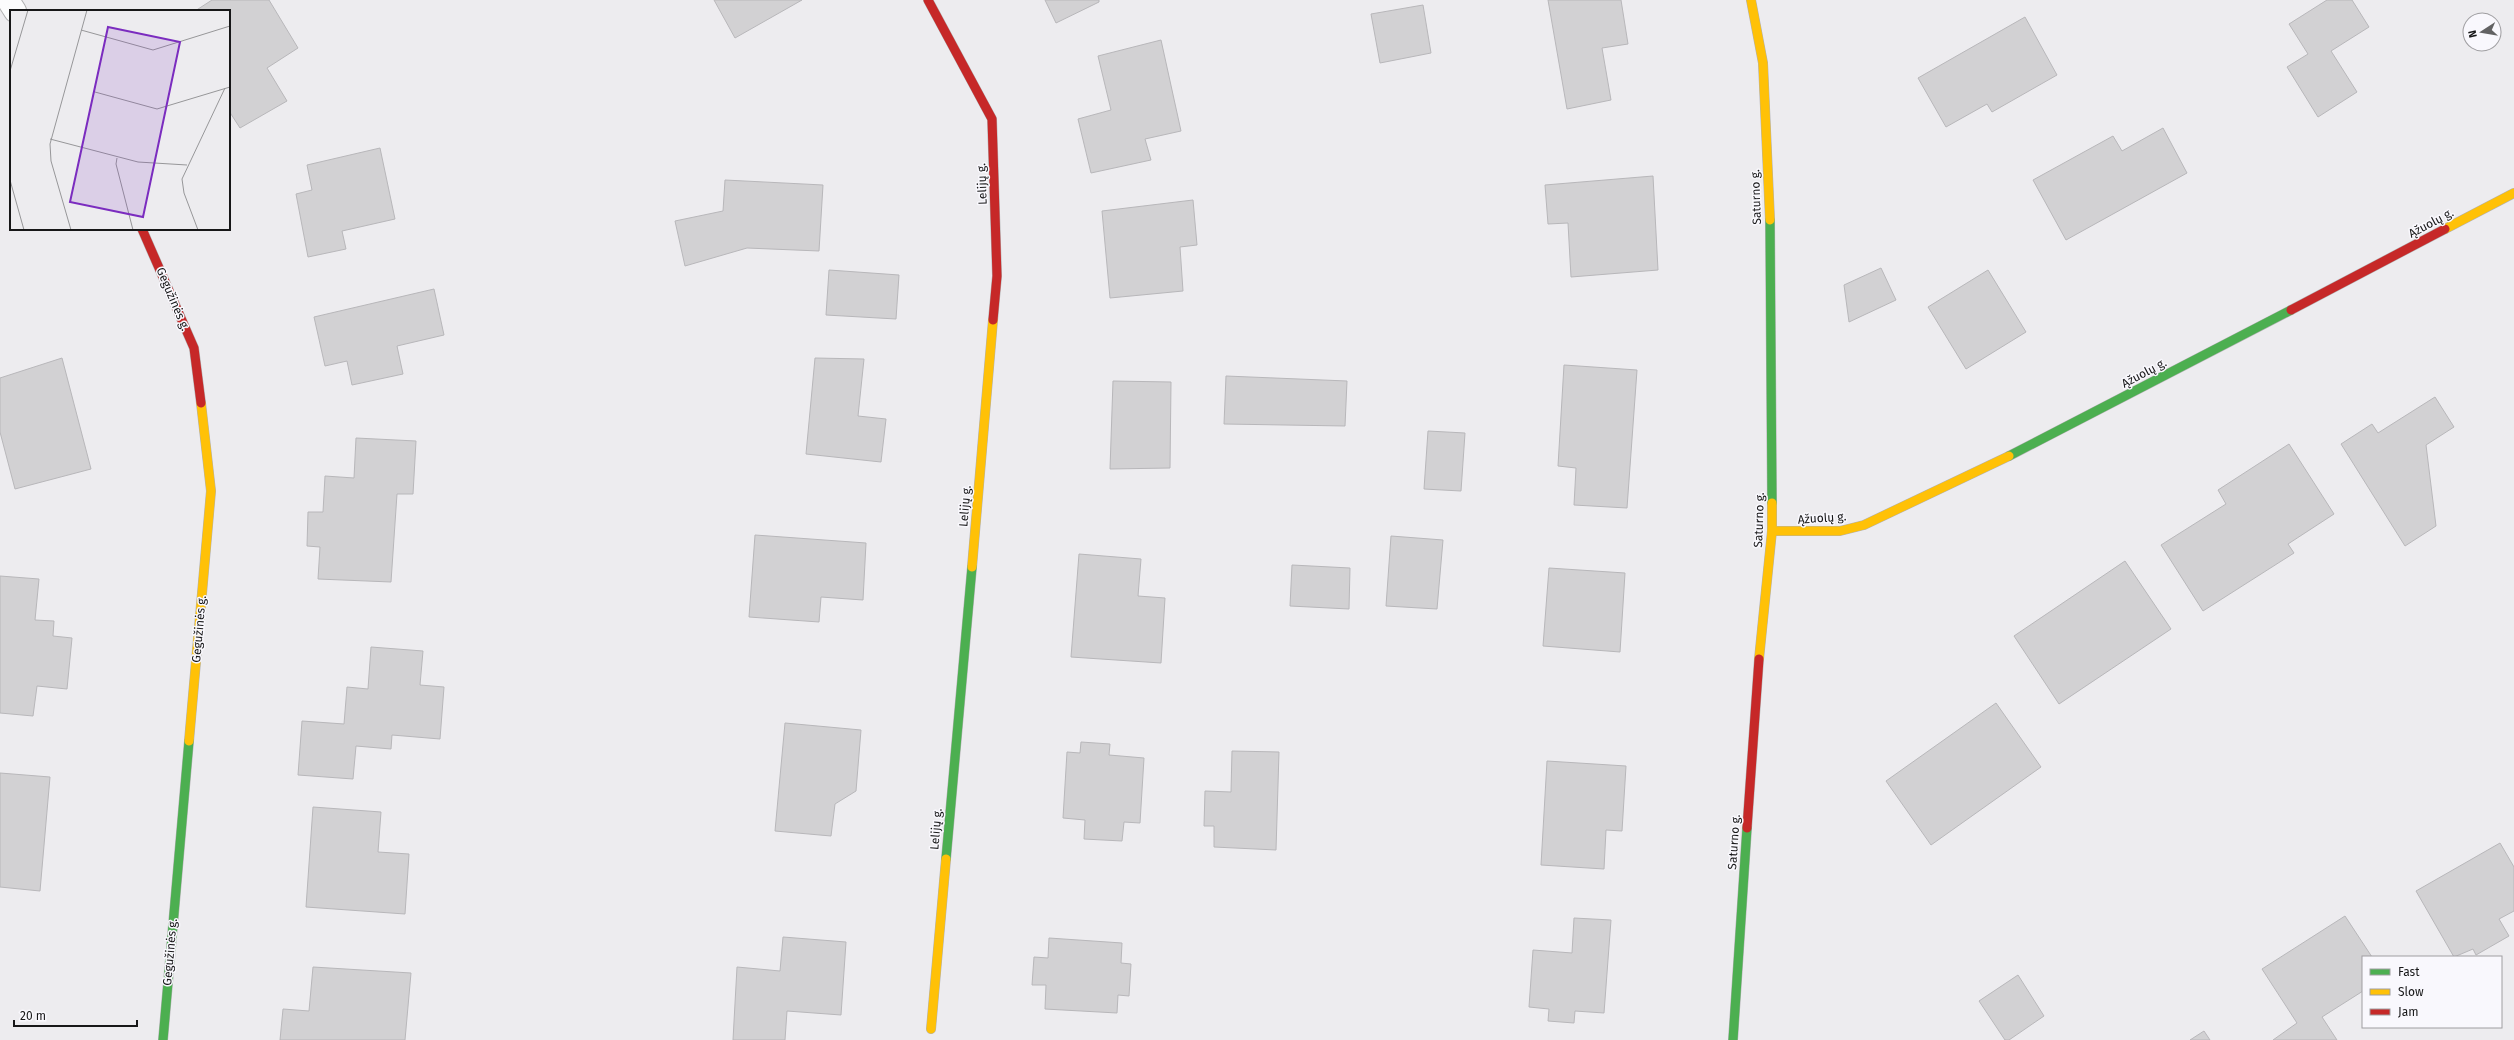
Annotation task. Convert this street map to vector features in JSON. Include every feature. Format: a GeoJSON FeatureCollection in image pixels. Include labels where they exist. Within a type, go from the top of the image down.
{"type":"FeatureCollection","features":[{"type":"Feature","properties":{"kind":"street"},"geometry":{"type":"LineString","coordinates":[[8,0],[14,10]]}},
{"type":"Feature","properties":{"kind":"street","name":"Lelijų g."},"geometry":{"type":"LineString","coordinates":[[928,0],[992,119],[997,276],[931,1029]]}},
{"type":"Feature","properties":{"kind":"street","name":"Saturno g."},"geometry":{"type":"LineString","coordinates":[[1733,1040],[1757,683],[1772,531],[1770,222],[1763,63],[1751,0]]}},
{"type":"Feature","properties":{"kind":"street","name":"Ąžuolų g."},"geometry":{"type":"LineString","coordinates":[[1772,531],[1840,531],[1864,524],[2036,442],[2514,193]]}},
{"type":"Feature","properties":{"kind":"street","name":"Gegužinės g."},"geometry":{"type":"LineString","coordinates":[[142,230],[194,348],[211,490],[163,1040]]}},
{"type":"Feature","properties":{"kind":"building"},"geometry":{"type":"Polygon","coordinates":[[[212,0],[269,0],[298,48],[267,68],[287,101],[240,128],[230,113],[230,10],[197,10],[212,0]]]}},
{"type":"Feature","properties":{"kind":"building"},"geometry":{"type":"Polygon","coordinates":[[[714,0],[802,0],[735,38],[714,0]]]}},
{"type":"Feature","properties":{"kind":"building"},"geometry":{"type":"Polygon","coordinates":[[[1045,0],[1099,0],[1099,2],[1056,23],[1045,0]]]}},
{"type":"Feature","properties":{"kind":"building"},"geometry":{"type":"Polygon","coordinates":[[[1548,0],[1621,0],[1628,44],[1602,48],[1611,100],[1567,109],[1548,0]]]}},
{"type":"Feature","properties":{"kind":"building"},"geometry":{"type":"Polygon","coordinates":[[[2327,0],[2352,0],[2369,27],[2331,51],[2357,92],[2318,117],[2287,67],[2308,54],[2289,24],[2327,0]]]}},
{"type":"Feature","properties":{"kind":"building"},"geometry":{"type":"Polygon","coordinates":[[[1423,5],[1431,53],[1380,63],[1371,14],[1423,5]]]}},
{"type":"Feature","properties":{"kind":"building"},"geometry":{"type":"Polygon","coordinates":[[[2025,17],[2057,75],[1992,112],[1987,104],[1946,127],[1918,78],[2025,17]]]}},
{"type":"Feature","properties":{"kind":"building"},"geometry":{"type":"Polygon","coordinates":[[[1161,40],[1181,131],[1145,139],[1151,160],[1091,173],[1078,119],[1111,110],[1098,56],[1161,40]]]}},
{"type":"Feature","properties":{"kind":"building"},"geometry":{"type":"Polygon","coordinates":[[[2163,128],[2187,173],[2066,240],[2033,180],[2113,136],[2122,151],[2163,128]]]}},
{"type":"Feature","properties":{"kind":"building"},"geometry":{"type":"Polygon","coordinates":[[[380,148],[395,219],[342,231],[346,249],[308,257],[296,194],[312,190],[307,165],[380,148]]]}},
{"type":"Feature","properties":{"kind":"building"},"geometry":{"type":"Polygon","coordinates":[[[1653,176],[1658,270],[1571,277],[1568,223],[1548,224],[1545,185],[1653,176]]]}},
{"type":"Feature","properties":{"kind":"building"},"geometry":{"type":"Polygon","coordinates":[[[725,180],[823,185],[819,251],[747,248],[685,266],[675,221],[723,211],[725,180]]]}},
{"type":"Feature","properties":{"kind":"building"},"geometry":{"type":"Polygon","coordinates":[[[1193,200],[1197,245],[1180,247],[1183,291],[1110,298],[1102,211],[1193,200]]]}},
{"type":"Feature","properties":{"kind":"building"},"geometry":{"type":"Polygon","coordinates":[[[1881,268],[1896,300],[1849,322],[1844,285],[1881,268]]]}},
{"type":"Feature","properties":{"kind":"building"},"geometry":{"type":"Polygon","coordinates":[[[829,270],[899,275],[896,319],[826,315],[829,270]]]}},
{"type":"Feature","properties":{"kind":"building"},"geometry":{"type":"Polygon","coordinates":[[[1988,270],[2026,332],[1966,369],[1928,307],[1988,270]]]}},
{"type":"Feature","properties":{"kind":"building"},"geometry":{"type":"Polygon","coordinates":[[[434,289],[444,335],[397,346],[403,374],[352,385],[347,361],[325,366],[314,317],[434,289]]]}},
{"type":"Feature","properties":{"kind":"building"},"geometry":{"type":"Polygon","coordinates":[[[62,358],[91,469],[15,489],[0,432],[0,378],[62,358]]]}},
{"type":"Feature","properties":{"kind":"building"},"geometry":{"type":"Polygon","coordinates":[[[815,358],[864,359],[858,416],[886,419],[881,462],[806,454],[815,358]]]}},
{"type":"Feature","properties":{"kind":"building"},"geometry":{"type":"Polygon","coordinates":[[[1564,365],[1637,370],[1627,508],[1574,505],[1576,468],[1558,466],[1564,365]]]}},
{"type":"Feature","properties":{"kind":"building"},"geometry":{"type":"Polygon","coordinates":[[[1226,376],[1347,381],[1345,426],[1224,424],[1226,376]]]}},
{"type":"Feature","properties":{"kind":"building"},"geometry":{"type":"Polygon","coordinates":[[[1113,381],[1171,382],[1170,468],[1110,469],[1113,381]]]}},
{"type":"Feature","properties":{"kind":"building"},"geometry":{"type":"Polygon","coordinates":[[[2435,397],[2454,427],[2426,445],[2436,526],[2405,546],[2341,444],[2372,424],[2378,433],[2435,397]]]}},
{"type":"Feature","properties":{"kind":"building"},"geometry":{"type":"Polygon","coordinates":[[[1428,431],[1465,433],[1461,491],[1424,489],[1428,431]]]}},
{"type":"Feature","properties":{"kind":"building"},"geometry":{"type":"Polygon","coordinates":[[[356,438],[416,441],[413,494],[397,494],[391,582],[318,579],[320,547],[307,546],[308,512],[323,512],[325,476],[354,478],[356,438]]]}},
{"type":"Feature","properties":{"kind":"building"},"geometry":{"type":"Polygon","coordinates":[[[2289,444],[2334,514],[2288,544],[2294,553],[2203,611],[2161,545],[2226,504],[2218,490],[2289,444]]]}},
{"type":"Feature","properties":{"kind":"building"},"geometry":{"type":"Polygon","coordinates":[[[755,535],[866,543],[863,600],[821,597],[819,622],[749,617],[755,535]]]}},
{"type":"Feature","properties":{"kind":"building"},"geometry":{"type":"Polygon","coordinates":[[[1391,536],[1443,540],[1437,609],[1386,606],[1391,536]]]}},
{"type":"Feature","properties":{"kind":"building"},"geometry":{"type":"Polygon","coordinates":[[[1079,554],[1141,559],[1138,596],[1165,598],[1161,663],[1071,657],[1079,554]]]}},
{"type":"Feature","properties":{"kind":"building"},"geometry":{"type":"Polygon","coordinates":[[[2125,561],[2171,629],[2059,704],[2014,636],[2125,561]]]}},
{"type":"Feature","properties":{"kind":"building"},"geometry":{"type":"Polygon","coordinates":[[[1292,565],[1350,568],[1349,609],[1290,606],[1292,565]]]}},
{"type":"Feature","properties":{"kind":"building"},"geometry":{"type":"Polygon","coordinates":[[[1549,568],[1625,573],[1620,652],[1543,646],[1549,568]]]}},
{"type":"Feature","properties":{"kind":"building"},"geometry":{"type":"Polygon","coordinates":[[[0,576],[39,579],[35,620],[54,621],[53,636],[72,638],[67,689],[37,686],[33,716],[0,713],[0,576]]]}},
{"type":"Feature","properties":{"kind":"building"},"geometry":{"type":"Polygon","coordinates":[[[371,647],[423,651],[420,685],[444,687],[440,739],[392,735],[391,749],[356,746],[353,779],[298,775],[302,721],[344,724],[347,687],[368,689],[371,647]]]}},
{"type":"Feature","properties":{"kind":"building"},"geometry":{"type":"Polygon","coordinates":[[[1996,703],[2041,767],[1931,845],[1886,781],[1996,703]]]}},
{"type":"Feature","properties":{"kind":"building"},"geometry":{"type":"Polygon","coordinates":[[[785,723],[861,730],[856,791],[835,804],[831,836],[775,831],[785,723]]]}},
{"type":"Feature","properties":{"kind":"building"},"geometry":{"type":"Polygon","coordinates":[[[1081,742],[1110,744],[1109,755],[1144,758],[1140,823],[1124,822],[1122,841],[1084,839],[1085,820],[1063,818],[1067,752],[1080,753],[1081,742]]]}},
{"type":"Feature","properties":{"kind":"building"},"geometry":{"type":"Polygon","coordinates":[[[1232,751],[1279,752],[1276,850],[1214,847],[1214,826],[1204,826],[1205,791],[1231,792],[1232,751]]]}},
{"type":"Feature","properties":{"kind":"building"},"geometry":{"type":"Polygon","coordinates":[[[1547,761],[1626,766],[1622,831],[1606,830],[1604,869],[1541,865],[1547,761]]]}},
{"type":"Feature","properties":{"kind":"building"},"geometry":{"type":"Polygon","coordinates":[[[0,773],[50,777],[40,891],[0,887],[0,773]]]}},
{"type":"Feature","properties":{"kind":"building"},"geometry":{"type":"Polygon","coordinates":[[[313,807],[381,812],[378,852],[409,854],[405,914],[306,907],[313,807]]]}},
{"type":"Feature","properties":{"kind":"building"},"geometry":{"type":"Polygon","coordinates":[[[2500,843],[2514,867],[2514,911],[2499,919],[2509,936],[2476,955],[2473,949],[2453,956],[2416,891],[2500,843]]]}},
{"type":"Feature","properties":{"kind":"building"},"geometry":{"type":"Polygon","coordinates":[[[2345,916],[2371,956],[2362,956],[2362,992],[2322,1017],[2337,1040],[2273,1040],[2297,1023],[2262,969],[2345,916]]]}},
{"type":"Feature","properties":{"kind":"building"},"geometry":{"type":"Polygon","coordinates":[[[1574,918],[1611,920],[1604,1013],[1575,1011],[1574,1023],[1548,1021],[1549,1009],[1529,1007],[1533,950],[1572,953],[1574,918]]]}},
{"type":"Feature","properties":{"kind":"building"},"geometry":{"type":"Polygon","coordinates":[[[783,937],[846,942],[841,1015],[787,1011],[785,1040],[733,1040],[737,967],[780,971],[783,937]]]}},
{"type":"Feature","properties":{"kind":"building"},"geometry":{"type":"Polygon","coordinates":[[[1049,938],[1122,943],[1121,963],[1131,964],[1129,996],[1118,995],[1117,1013],[1045,1009],[1046,985],[1032,985],[1034,957],[1048,958],[1049,938]]]}},
{"type":"Feature","properties":{"kind":"building"},"geometry":{"type":"Polygon","coordinates":[[[313,967],[411,973],[405,1040],[280,1040],[283,1009],[309,1011],[313,967]]]}},
{"type":"Feature","properties":{"kind":"building"},"geometry":{"type":"Polygon","coordinates":[[[2018,975],[2044,1016],[2009,1040],[2005,1040],[1979,1001],[2018,975]]]}},
{"type":"Feature","properties":{"kind":"building"},"geometry":{"type":"Polygon","coordinates":[[[2204,1031],[2210,1040],[2190,1040],[2204,1031]]]}},
{"type":"Feature","properties":{"kind":"traffic: fast"},"geometry":{"type":"LineString","coordinates":[[1770,220],[1772,503]]}},
{"type":"Feature","properties":{"kind":"traffic: fast"},"geometry":{"type":"LineString","coordinates":[[2009,456],[2291,310]]}},
{"type":"Feature","properties":{"kind":"traffic: fast"},"geometry":{"type":"LineString","coordinates":[[946,859],[972,567]]}},
{"type":"Feature","properties":{"kind":"traffic: fast"},"geometry":{"type":"LineString","coordinates":[[163,1040],[189,741]]}},
{"type":"Feature","properties":{"kind":"traffic: fast"},"geometry":{"type":"LineString","coordinates":[[1733,1040],[1747,828]]}},
{"type":"Feature","properties":{"kind":"traffic: slow"},"geometry":{"type":"LineString","coordinates":[[1751,0],[1763,63],[1770,220]]}},
{"type":"Feature","properties":{"kind":"traffic: slow"},"geometry":{"type":"LineString","coordinates":[[2445,229],[2514,193]]}},
{"type":"Feature","properties":{"kind":"traffic: slow"},"geometry":{"type":"LineString","coordinates":[[972,567],[993,320]]}},
{"type":"Feature","properties":{"kind":"traffic: slow"},"geometry":{"type":"LineString","coordinates":[[189,741],[211,491],[201,403]]}},
{"type":"Feature","properties":{"kind":"traffic: slow"},"geometry":{"type":"LineString","coordinates":[[1772,531],[1840,531],[1864,525],[2009,456]]}},
{"type":"Feature","properties":{"kind":"traffic: slow"},"geometry":{"type":"LineString","coordinates":[[1759,659],[1772,531],[1772,503]]}},
{"type":"Feature","properties":{"kind":"traffic: slow"},"geometry":{"type":"LineString","coordinates":[[931,1029],[946,859]]}},
{"type":"Feature","properties":{"kind":"traffic: jam"},"geometry":{"type":"LineString","coordinates":[[928,0],[992,119],[997,276],[993,320]]}},
{"type":"Feature","properties":{"kind":"traffic: jam"},"geometry":{"type":"LineString","coordinates":[[2291,310],[2445,229]]}},
{"type":"Feature","properties":{"kind":"traffic: jam"},"geometry":{"type":"LineString","coordinates":[[142,230],[194,348],[201,403]]}},
{"type":"Feature","properties":{"kind":"traffic: jam"},"geometry":{"type":"LineString","coordinates":[[1747,828],[1759,659]]}}]}
